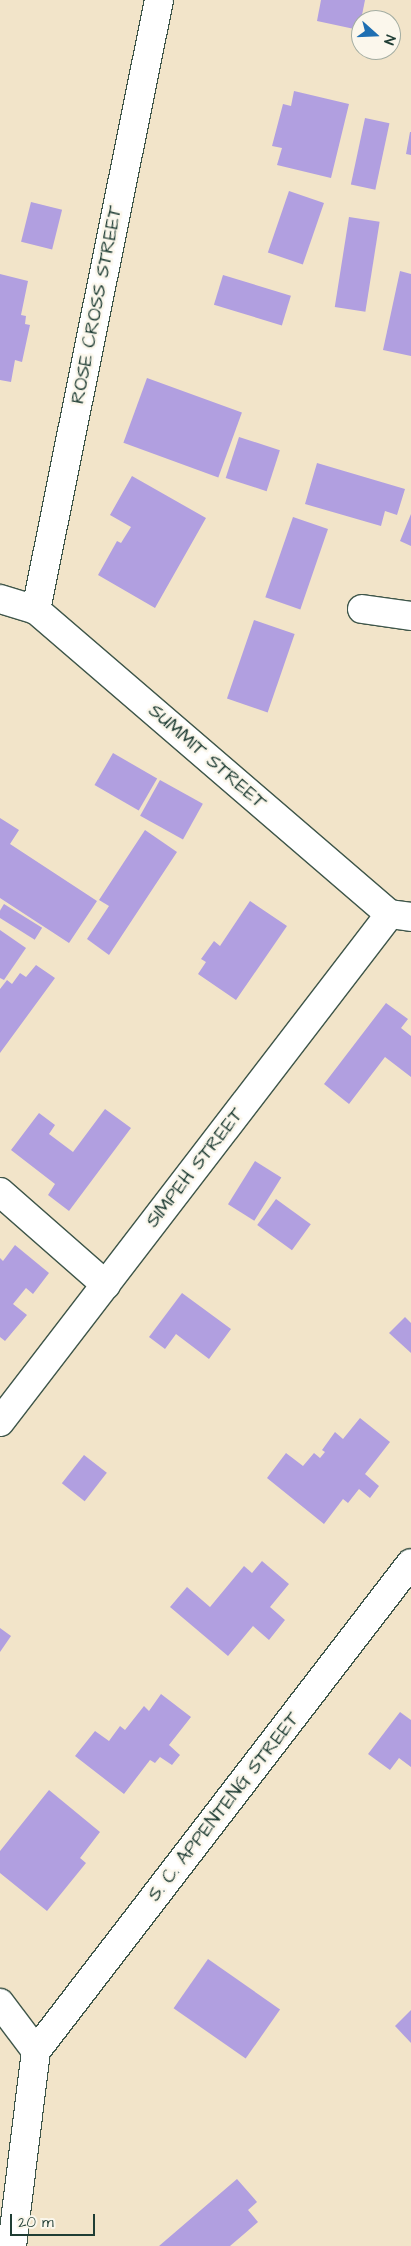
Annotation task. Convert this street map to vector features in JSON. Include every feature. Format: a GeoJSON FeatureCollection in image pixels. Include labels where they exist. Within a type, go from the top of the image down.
{"type":"FeatureCollection","features":[{"type":"Feature","properties":{"kind":"street","name":"ROSE CROSS STREET"},"geometry":{"type":"LineString","coordinates":[[36,610],[159,0]]}},
{"type":"Feature","properties":{"kind":"street","name":"SUMMIT STREET"},"geometry":{"type":"LineString","coordinates":[[0,599],[36,610],[406,915]]}},
{"type":"Feature","properties":{"kind":"street"},"geometry":{"type":"LineString","coordinates":[[362,609],[411,616]]}},
{"type":"Feature","properties":{"kind":"street","name":"SIMPEH STREET"},"geometry":{"type":"LineString","coordinates":[[0,1422],[106,1285],[406,915]]}},
{"type":"Feature","properties":{"kind":"street"},"geometry":{"type":"LineString","coordinates":[[0,1192],[106,1285]]}},
{"type":"Feature","properties":{"kind":"street","name":"S. C. APPENTENG STREET"},"geometry":{"type":"LineString","coordinates":[[36,2051],[411,1563]]}},
{"type":"Feature","properties":{"kind":"street"},"geometry":{"type":"LineString","coordinates":[[0,2003],[36,2051],[12,2246]]}},
{"type":"Feature","properties":{"kind":"building"},"geometry":{"type":"Polygon","coordinates":[[[321,0],[365,0],[363,10],[351,10],[351,28],[317,21],[321,0]]]}},
{"type":"Feature","properties":{"kind":"building"},"geometry":{"type":"Polygon","coordinates":[[[294,91],[349,104],[331,178],[277,165],[282,148],[272,146],[283,104],[291,106],[294,91]]]}},
{"type":"Feature","properties":{"kind":"building"},"geometry":{"type":"Polygon","coordinates":[[[365,118],[389,123],[375,190],[351,185],[365,118]]]}},
{"type":"Feature","properties":{"kind":"building"},"geometry":{"type":"Polygon","coordinates":[[[411,132],[411,155],[406,154],[411,132]]]}},
{"type":"Feature","properties":{"kind":"building"},"geometry":{"type":"Polygon","coordinates":[[[289,191],[324,203],[303,265],[268,252],[289,191]]]}},
{"type":"Feature","properties":{"kind":"building"},"geometry":{"type":"Polygon","coordinates":[[[31,202],[62,210],[52,250],[21,242],[31,202]]]}},
{"type":"Feature","properties":{"kind":"building"},"geometry":{"type":"Polygon","coordinates":[[[349,217],[380,222],[365,312],[335,307],[349,217]]]}},
{"type":"Feature","properties":{"kind":"building"},"geometry":{"type":"Polygon","coordinates":[[[400,271],[411,274],[411,356],[383,350],[400,271]]]}},
{"type":"Feature","properties":{"kind":"building"},"geometry":{"type":"Polygon","coordinates":[[[0,274],[28,281],[21,315],[26,316],[25,324],[30,325],[22,362],[15,360],[11,382],[0,380],[0,274]]]}},
{"type":"Feature","properties":{"kind":"building"},"geometry":{"type":"Polygon","coordinates":[[[223,275],[291,296],[282,325],[214,305],[223,275]]]}},
{"type":"Feature","properties":{"kind":"building"},"geometry":{"type":"Polygon","coordinates":[[[147,378],[242,413],[218,477],[123,443],[147,378]]]}},
{"type":"Feature","properties":{"kind":"building"},"geometry":{"type":"Polygon","coordinates":[[[239,437],[280,450],[267,491],[226,478],[239,437]]]}},
{"type":"Feature","properties":{"kind":"building"},"geometry":{"type":"Polygon","coordinates":[[[317,463],[405,489],[397,515],[385,511],[381,526],[305,504],[317,463]]]}},
{"type":"Feature","properties":{"kind":"building"},"geometry":{"type":"Polygon","coordinates":[[[132,476],[206,518],[155,608],[98,575],[117,541],[121,543],[131,527],[110,515],[132,476]]]}},
{"type":"Feature","properties":{"kind":"building"},"geometry":{"type":"Polygon","coordinates":[[[411,514],[411,546],[400,541],[411,514]]]}},
{"type":"Feature","properties":{"kind":"building"},"geometry":{"type":"Polygon","coordinates":[[[293,517],[328,529],[300,609],[265,597],[293,517]]]}},
{"type":"Feature","properties":{"kind":"building"},"geometry":{"type":"Polygon","coordinates":[[[254,620],[295,634],[268,712],[227,698],[254,620]]]}},
{"type":"Feature","properties":{"kind":"building"},"geometry":{"type":"Polygon","coordinates":[[[113,753],[157,778],[139,811],[94,785],[113,753]]]}},
{"type":"Feature","properties":{"kind":"building"},"geometry":{"type":"Polygon","coordinates":[[[160,780],[203,804],[183,840],[140,816],[160,780]]]}},
{"type":"Feature","properties":{"kind":"building"},"geometry":{"type":"Polygon","coordinates":[[[0,818],[19,830],[10,844],[97,901],[69,943],[0,898],[0,818]]]}},
{"type":"Feature","properties":{"kind":"building"},"geometry":{"type":"Polygon","coordinates":[[[145,830],[177,852],[109,955],[87,939],[109,906],[99,900],[145,830]]]}},
{"type":"Feature","properties":{"kind":"building"},"geometry":{"type":"Polygon","coordinates":[[[250,901],[287,926],[236,1000],[198,974],[206,962],[201,959],[214,941],[220,946],[250,901]]]}},
{"type":"Feature","properties":{"kind":"building"},"geometry":{"type":"Polygon","coordinates":[[[4,904],[42,928],[35,940],[0,918],[0,910],[4,904]]]}},
{"type":"Feature","properties":{"kind":"building"},"geometry":{"type":"Polygon","coordinates":[[[0,930],[26,948],[4,980],[0,978],[0,930]]]}},
{"type":"Feature","properties":{"kind":"building"},"geometry":{"type":"Polygon","coordinates":[[[36,965],[55,978],[0,1053],[0,989],[7,980],[12,984],[20,973],[26,977],[36,965]]]}},
{"type":"Feature","properties":{"kind":"building"},"geometry":{"type":"Polygon","coordinates":[[[386,1003],[408,1019],[401,1028],[411,1036],[411,1077],[385,1057],[349,1104],[324,1084],[386,1003]]]}},
{"type":"Feature","properties":{"kind":"building"},"geometry":{"type":"Polygon","coordinates":[[[105,1109],[131,1128],[69,1211],[48,1195],[55,1184],[11,1150],[39,1113],[55,1125],[49,1134],[73,1152],[105,1109]]]}},
{"type":"Feature","properties":{"kind":"building"},"geometry":{"type":"Polygon","coordinates":[[[255,1161],[281,1177],[254,1221],[228,1204],[255,1161]]]}},
{"type":"Feature","properties":{"kind":"building"},"geometry":{"type":"Polygon","coordinates":[[[276,1199],[311,1224],[292,1250],[257,1225],[276,1199]]]}},
{"type":"Feature","properties":{"kind":"building"},"geometry":{"type":"Polygon","coordinates":[[[15,1245],[49,1273],[33,1294],[26,1288],[13,1304],[27,1315],[5,1341],[0,1337],[0,1258],[3,1261],[15,1245]]]}},
{"type":"Feature","properties":{"kind":"building"},"geometry":{"type":"Polygon","coordinates":[[[182,1293],[231,1329],[209,1359],[176,1334],[165,1349],[149,1337],[182,1293]]]}},
{"type":"Feature","properties":{"kind":"building"},"geometry":{"type":"Polygon","coordinates":[[[405,1317],[411,1323],[411,1353],[389,1333],[405,1317]]]}},
{"type":"Feature","properties":{"kind":"building"},"geometry":{"type":"Polygon","coordinates":[[[360,1418],[390,1442],[365,1474],[379,1486],[370,1498],[359,1489],[348,1503],[343,1499],[324,1524],[267,1478],[286,1453],[303,1466],[314,1453],[320,1458],[325,1452],[322,1450],[335,1432],[343,1439],[360,1418]]]}},
{"type":"Feature","properties":{"kind":"building"},"geometry":{"type":"Polygon","coordinates":[[[84,1455],[107,1473],[85,1501],[62,1483],[84,1455]]]}},
{"type":"Feature","properties":{"kind":"building"},"geometry":{"type":"Polygon","coordinates":[[[262,1561],[289,1584],[270,1607],[285,1620],[269,1640],[253,1626],[228,1656],[170,1607],[187,1587],[210,1607],[244,1566],[252,1573],[262,1561]]]}},
{"type":"Feature","properties":{"kind":"building"},"geometry":{"type":"Polygon","coordinates":[[[0,1628],[11,1636],[0,1652],[0,1628]]]}},
{"type":"Feature","properties":{"kind":"building"},"geometry":{"type":"Polygon","coordinates":[[[161,1694],[191,1717],[169,1745],[180,1755],[172,1765],[160,1757],[155,1763],[150,1760],[124,1794],[75,1756],[95,1731],[109,1741],[120,1726],[125,1730],[144,1706],[149,1711],[161,1694]]]}},
{"type":"Feature","properties":{"kind":"building"},"geometry":{"type":"Polygon","coordinates":[[[400,1712],[411,1720],[411,1767],[399,1758],[390,1770],[368,1754],[400,1712]]]}},
{"type":"Feature","properties":{"kind":"building"},"geometry":{"type":"Polygon","coordinates":[[[49,1790],[100,1832],[80,1858],[86,1863],[47,1911],[0,1873],[0,1851],[49,1790]]]}},
{"type":"Feature","properties":{"kind":"building"},"geometry":{"type":"Polygon","coordinates":[[[208,1959],[280,2009],[246,2059],[174,2008],[208,1959]]]}},
{"type":"Feature","properties":{"kind":"building"},"geometry":{"type":"Polygon","coordinates":[[[411,2010],[411,2043],[395,2026],[411,2010]]]}},
{"type":"Feature","properties":{"kind":"building"},"geometry":{"type":"Polygon","coordinates":[[[237,2179],[257,2202],[248,2210],[258,2222],[230,2246],[159,2246],[237,2179]]]}}]}
